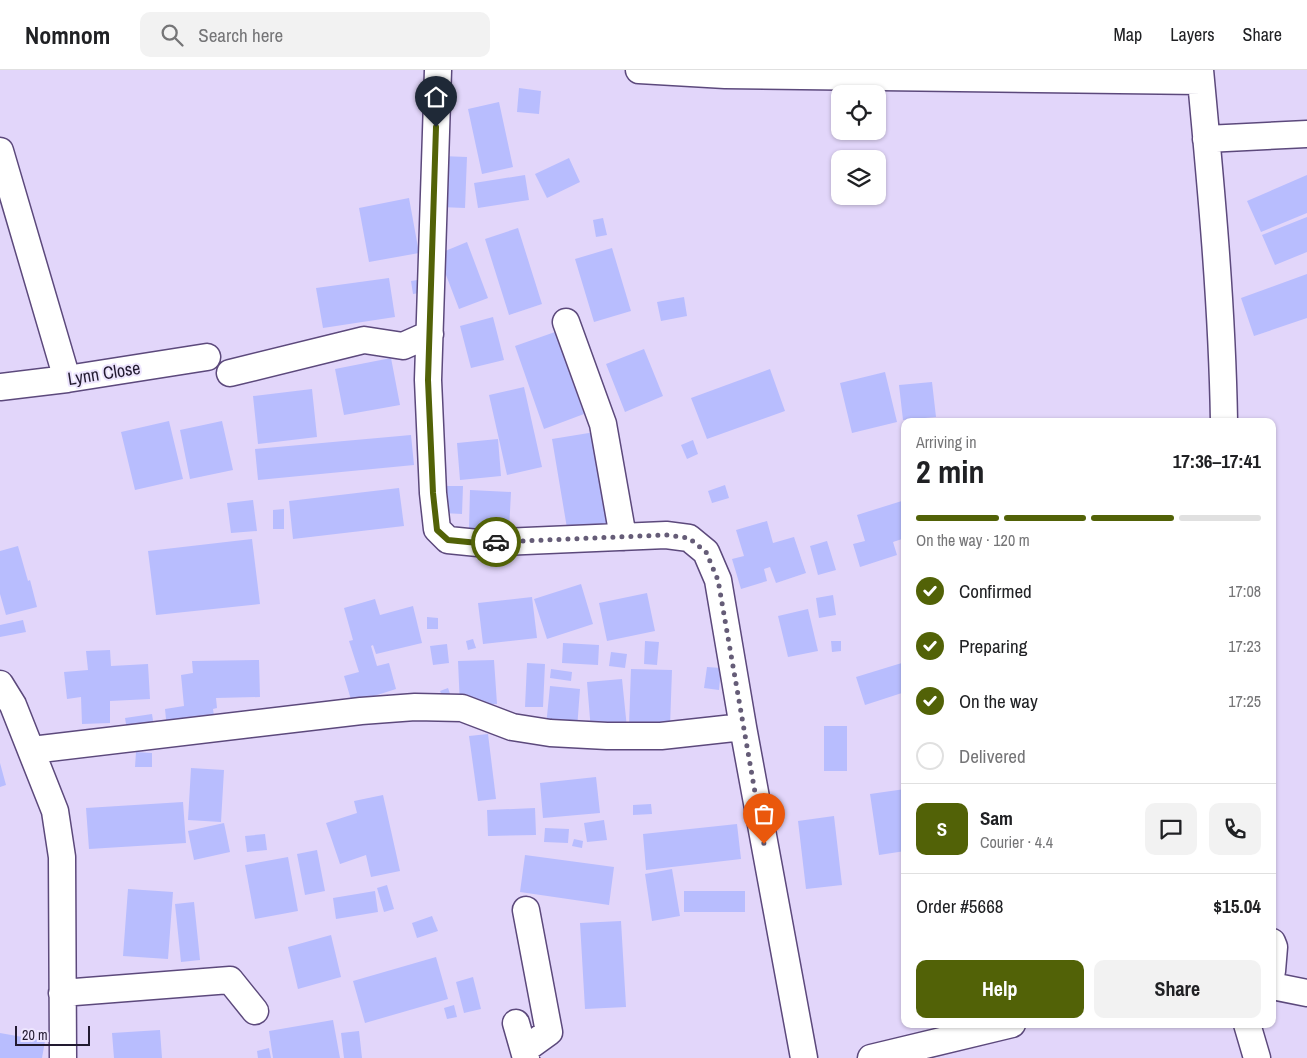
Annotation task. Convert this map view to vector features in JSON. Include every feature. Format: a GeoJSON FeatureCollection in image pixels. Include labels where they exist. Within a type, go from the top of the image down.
{"type":"FeatureCollection","features":[{"type":"Feature","properties":{"kind":"street"},"geometry":{"type":"LineString","coordinates":[[438,70],[428,380],[433,493],[437,530],[448,540],[478,543],[666,535],[689,538],[706,552],[718,580],[804,1058]]}},
{"type":"Feature","properties":{"kind":"street"},"geometry":{"type":"LineString","coordinates":[[639,70],[725,75],[1201,75],[1223,376],[1224,418]]}},
{"type":"Feature","properties":{"kind":"street"},"geometry":{"type":"LineString","coordinates":[[1206,138],[1307,134]]}},
{"type":"Feature","properties":{"kind":"street"},"geometry":{"type":"LineString","coordinates":[[0,151],[67,379]]}},
{"type":"Feature","properties":{"kind":"street"},"geometry":{"type":"LineString","coordinates":[[566,322],[603,424],[623,537]]}},
{"type":"Feature","properties":{"kind":"street"},"geometry":{"type":"LineString","coordinates":[[230,372],[364,340],[403,346],[430,334]]}},
{"type":"Feature","properties":{"kind":"street","name":"Lynn Close"},"geometry":{"type":"LineString","coordinates":[[0,387],[207,358]]}},
{"type":"Feature","properties":{"kind":"street"},"geometry":{"type":"LineString","coordinates":[[0,684],[13,705],[54,811],[62,857],[63,1058]]}},
{"type":"Feature","properties":{"kind":"street"},"geometry":{"type":"LineString","coordinates":[[32,750],[361,711],[415,707],[462,708],[512,727],[550,733],[660,736],[743,727]]}},
{"type":"Feature","properties":{"kind":"street"},"geometry":{"type":"LineString","coordinates":[[516,1024],[525,1054],[549,1032],[526,910]]}},
{"type":"Feature","properties":{"kind":"street"},"geometry":{"type":"LineString","coordinates":[[62,993],[230,980],[255,1011]]}},
{"type":"Feature","properties":{"kind":"street"},"geometry":{"type":"LineString","coordinates":[[1276,987],[1307,994]]}},
{"type":"Feature","properties":{"kind":"street"},"geometry":{"type":"LineString","coordinates":[[871,1058],[995,1028]]}},
{"type":"Feature","properties":{"kind":"street"},"geometry":{"type":"LineString","coordinates":[[1248,1028],[1257,1058]]}},
{"type":"Feature","properties":{"kind":"building"},"geometry":{"type":"Polygon","coordinates":[[[519,88],[541,91],[539,114],[517,112],[519,88]]]}},
{"type":"Feature","properties":{"kind":"building"},"geometry":{"type":"Polygon","coordinates":[[[499,102],[513,167],[482,174],[468,109],[499,102]]]}},
{"type":"Feature","properties":{"kind":"building"},"geometry":{"type":"Polygon","coordinates":[[[441,156],[467,157],[465,208],[440,207],[441,156]]]}},
{"type":"Feature","properties":{"kind":"building"},"geometry":{"type":"Polygon","coordinates":[[[569,158],[580,182],[547,198],[535,174],[569,158]]]}},
{"type":"Feature","properties":{"kind":"building"},"geometry":{"type":"Polygon","coordinates":[[[525,175],[529,200],[478,208],[474,183],[525,175]]]}},
{"type":"Feature","properties":{"kind":"building"},"geometry":{"type":"Polygon","coordinates":[[[1307,175],[1307,213],[1261,232],[1247,201],[1307,175]]]}},
{"type":"Feature","properties":{"kind":"building"},"geometry":{"type":"Polygon","coordinates":[[[409,198],[419,253],[369,262],[359,208],[409,198]]]}},
{"type":"Feature","properties":{"kind":"building"},"geometry":{"type":"Polygon","coordinates":[[[1307,217],[1307,252],[1275,265],[1262,235],[1307,217]]]}},
{"type":"Feature","properties":{"kind":"building"},"geometry":{"type":"Polygon","coordinates":[[[603,218],[607,235],[596,237],[593,220],[603,218]]]}},
{"type":"Feature","properties":{"kind":"building"},"geometry":{"type":"Polygon","coordinates":[[[518,228],[542,304],[509,315],[485,239],[518,228]]]}},
{"type":"Feature","properties":{"kind":"building"},"geometry":{"type":"Polygon","coordinates":[[[467,242],[488,298],[459,309],[438,254],[467,242]]]}},
{"type":"Feature","properties":{"kind":"building"},"geometry":{"type":"Polygon","coordinates":[[[612,248],[631,311],[594,322],[575,259],[612,248]]]}},
{"type":"Feature","properties":{"kind":"building"},"geometry":{"type":"Polygon","coordinates":[[[1307,274],[1307,318],[1254,336],[1241,298],[1307,274]]]}},
{"type":"Feature","properties":{"kind":"building"},"geometry":{"type":"Polygon","coordinates":[[[389,278],[395,317],[323,328],[316,288],[389,278]]]}},
{"type":"Feature","properties":{"kind":"building"},"geometry":{"type":"Polygon","coordinates":[[[424,279],[426,292],[413,294],[411,281],[424,279]]]}},
{"type":"Feature","properties":{"kind":"building"},"geometry":{"type":"Polygon","coordinates":[[[684,297],[687,316],[661,321],[657,302],[684,297]]]}},
{"type":"Feature","properties":{"kind":"building"},"geometry":{"type":"Polygon","coordinates":[[[493,317],[504,360],[471,368],[460,326],[493,317]]]}},
{"type":"Feature","properties":{"kind":"building"},"geometry":{"type":"Polygon","coordinates":[[[555,332],[584,414],[544,429],[515,346],[555,332]]]}},
{"type":"Feature","properties":{"kind":"building"},"geometry":{"type":"Polygon","coordinates":[[[644,349],[663,396],[625,412],[606,364],[644,349]]]}},
{"type":"Feature","properties":{"kind":"building"},"geometry":{"type":"Polygon","coordinates":[[[391,358],[400,405],[344,415],[335,369],[391,358]]]}},
{"type":"Feature","properties":{"kind":"building"},"geometry":{"type":"Polygon","coordinates":[[[770,369],[785,411],[707,439],[691,398],[770,369]]]}},
{"type":"Feature","properties":{"kind":"building"},"geometry":{"type":"Polygon","coordinates":[[[885,372],[897,422],[852,433],[840,383],[885,372]]]}},
{"type":"Feature","properties":{"kind":"building"},"geometry":{"type":"Polygon","coordinates":[[[932,382],[936,417],[903,418],[899,385],[932,382]]]}},
{"type":"Feature","properties":{"kind":"building"},"geometry":{"type":"Polygon","coordinates":[[[524,387],[542,467],[507,475],[489,395],[524,387]]]}},
{"type":"Feature","properties":{"kind":"building"},"geometry":{"type":"Polygon","coordinates":[[[312,389],[317,437],[258,444],[253,396],[312,389]]]}},
{"type":"Feature","properties":{"kind":"building"},"geometry":{"type":"Polygon","coordinates":[[[169,421],[183,479],[135,490],[121,432],[169,421]]]}},
{"type":"Feature","properties":{"kind":"building"},"geometry":{"type":"Polygon","coordinates":[[[222,421],[233,470],[190,479],[180,430],[222,421]]]}},
{"type":"Feature","properties":{"kind":"building"},"geometry":{"type":"Polygon","coordinates":[[[595,432],[611,527],[568,534],[552,439],[595,432]]]}},
{"type":"Feature","properties":{"kind":"building"},"geometry":{"type":"Polygon","coordinates":[[[411,435],[414,465],[258,480],[255,449],[411,435]]]}},
{"type":"Feature","properties":{"kind":"building"},"geometry":{"type":"Polygon","coordinates":[[[498,439],[501,476],[460,480],[457,443],[498,439]]]}},
{"type":"Feature","properties":{"kind":"building"},"geometry":{"type":"Polygon","coordinates":[[[693,440],[698,454],[687,459],[681,445],[693,440]]]}},
{"type":"Feature","properties":{"kind":"building"},"geometry":{"type":"Polygon","coordinates":[[[725,485],[729,498],[712,503],[708,491],[725,485]]]}},
{"type":"Feature","properties":{"kind":"building"},"geometry":{"type":"Polygon","coordinates":[[[445,486],[463,486],[462,514],[443,513],[445,486]]]}},
{"type":"Feature","properties":{"kind":"building"},"geometry":{"type":"Polygon","coordinates":[[[399,488],[404,526],[293,539],[289,501],[399,488]]]}},
{"type":"Feature","properties":{"kind":"building"},"geometry":{"type":"Polygon","coordinates":[[[470,490],[511,492],[509,531],[469,529],[470,490]]]}},
{"type":"Feature","properties":{"kind":"building"},"geometry":{"type":"Polygon","coordinates":[[[253,500],[257,531],[231,533],[227,503],[253,500]]]}},
{"type":"Feature","properties":{"kind":"building"},"geometry":{"type":"Polygon","coordinates":[[[901,501],[901,539],[893,542],[897,555],[860,567],[853,544],[865,541],[857,515],[901,501]]]}},
{"type":"Feature","properties":{"kind":"building"},"geometry":{"type":"Polygon","coordinates":[[[284,509],[284,529],[273,529],[273,510],[284,509]]]}},
{"type":"Feature","properties":{"kind":"building"},"geometry":{"type":"Polygon","coordinates":[[[767,521],[773,543],[794,537],[806,573],[776,583],[770,567],[764,569],[767,581],[741,589],[732,559],[744,556],[736,530],[767,521]]]}},
{"type":"Feature","properties":{"kind":"building"},"geometry":{"type":"Polygon","coordinates":[[[252,539],[260,604],[156,615],[148,551],[252,539]]]}},
{"type":"Feature","properties":{"kind":"building"},"geometry":{"type":"Polygon","coordinates":[[[827,541],[836,570],[818,575],[810,546],[827,541]]]}},
{"type":"Feature","properties":{"kind":"building"},"geometry":{"type":"Polygon","coordinates":[[[18,546],[37,607],[6,615],[0,594],[0,551],[18,546]]]}},
{"type":"Feature","properties":{"kind":"building"},"geometry":{"type":"Polygon","coordinates":[[[581,584],[593,624],[547,639],[534,599],[581,584]]]}},
{"type":"Feature","properties":{"kind":"building"},"geometry":{"type":"Polygon","coordinates":[[[647,593],[655,631],[607,641],[599,603],[647,593]]]}},
{"type":"Feature","properties":{"kind":"building"},"geometry":{"type":"Polygon","coordinates":[[[833,595],[836,615],[819,618],[816,598],[833,595]]]}},
{"type":"Feature","properties":{"kind":"building"},"geometry":{"type":"Polygon","coordinates":[[[532,597],[537,638],[483,644],[478,603],[532,597]]]}},
{"type":"Feature","properties":{"kind":"building"},"geometry":{"type":"Polygon","coordinates":[[[375,599],[380,615],[413,606],[422,643],[376,654],[373,645],[371,646],[377,666],[389,663],[396,689],[352,703],[344,676],[359,672],[349,641],[353,640],[344,608],[375,599]]]}},
{"type":"Feature","properties":{"kind":"building"},"geometry":{"type":"Polygon","coordinates":[[[808,609],[818,651],[788,657],[778,616],[808,609]]]}},
{"type":"Feature","properties":{"kind":"building"},"geometry":{"type":"Polygon","coordinates":[[[427,617],[438,618],[438,629],[427,629],[427,617]]]}},
{"type":"Feature","properties":{"kind":"building"},"geometry":{"type":"Polygon","coordinates":[[[23,620],[26,632],[0,637],[0,625],[23,620]]]}},
{"type":"Feature","properties":{"kind":"building"},"geometry":{"type":"Polygon","coordinates":[[[473,639],[476,648],[468,650],[466,641],[473,639]]]}},
{"type":"Feature","properties":{"kind":"building"},"geometry":{"type":"Polygon","coordinates":[[[645,641],[659,642],[657,665],[644,664],[645,641]]]}},
{"type":"Feature","properties":{"kind":"building"},"geometry":{"type":"Polygon","coordinates":[[[831,641],[841,641],[841,651],[832,652],[831,641]]]}},
{"type":"Feature","properties":{"kind":"building"},"geometry":{"type":"Polygon","coordinates":[[[563,643],[599,645],[598,665],[562,663],[563,643]]]}},
{"type":"Feature","properties":{"kind":"building"},"geometry":{"type":"Polygon","coordinates":[[[447,644],[449,663],[433,665],[430,646],[447,644]]]}},
{"type":"Feature","properties":{"kind":"building"},"geometry":{"type":"Polygon","coordinates":[[[110,650],[111,666],[148,664],[150,699],[110,701],[110,723],[82,724],[81,697],[67,699],[64,672],[88,670],[86,651],[110,650]]]}},
{"type":"Feature","properties":{"kind":"building"},"geometry":{"type":"Polygon","coordinates":[[[611,652],[627,654],[625,668],[609,666],[611,652]]]}},
{"type":"Feature","properties":{"kind":"building"},"geometry":{"type":"Polygon","coordinates":[[[259,660],[260,697],[216,698],[217,708],[213,709],[215,723],[167,729],[165,709],[184,706],[181,675],[193,673],[192,661],[259,660]]]}},
{"type":"Feature","properties":{"kind":"building"},"geometry":{"type":"Polygon","coordinates":[[[494,660],[497,704],[460,706],[458,661],[494,660]]]}},
{"type":"Feature","properties":{"kind":"building"},"geometry":{"type":"Polygon","coordinates":[[[527,663],[545,664],[543,707],[525,707],[527,663]]]}},
{"type":"Feature","properties":{"kind":"building"},"geometry":{"type":"Polygon","coordinates":[[[901,663],[901,693],[865,705],[856,677],[901,663]]]}},
{"type":"Feature","properties":{"kind":"building"},"geometry":{"type":"Polygon","coordinates":[[[707,667],[721,668],[719,690],[704,688],[707,667]]]}},
{"type":"Feature","properties":{"kind":"building"},"geometry":{"type":"Polygon","coordinates":[[[551,669],[572,672],[571,681],[550,678],[551,669]]]}},
{"type":"Feature","properties":{"kind":"building"},"geometry":{"type":"Polygon","coordinates":[[[631,669],[672,670],[670,727],[629,726],[631,669]]]}},
{"type":"Feature","properties":{"kind":"building"},"geometry":{"type":"Polygon","coordinates":[[[622,679],[627,728],[591,731],[587,682],[622,679]]]}},
{"type":"Feature","properties":{"kind":"building"},"geometry":{"type":"Polygon","coordinates":[[[550,686],[580,689],[577,729],[546,726],[550,686]]]}},
{"type":"Feature","properties":{"kind":"building"},"geometry":{"type":"Polygon","coordinates":[[[448,688],[453,702],[446,704],[440,691],[448,688]]]}},
{"type":"Feature","properties":{"kind":"building"},"geometry":{"type":"Polygon","coordinates":[[[152,714],[154,727],[127,730],[125,718],[152,714]]]}},
{"type":"Feature","properties":{"kind":"building"},"geometry":{"type":"Polygon","coordinates":[[[824,726],[847,726],[847,771],[824,771],[824,726]]]}},
{"type":"Feature","properties":{"kind":"building"},"geometry":{"type":"Polygon","coordinates":[[[488,734],[496,799],[478,801],[469,736],[488,734]]]}},
{"type":"Feature","properties":{"kind":"building"},"geometry":{"type":"Polygon","coordinates":[[[136,752],[152,753],[152,767],[135,767],[136,752]]]}},
{"type":"Feature","properties":{"kind":"building"},"geometry":{"type":"Polygon","coordinates":[[[0,763],[6,785],[0,787],[0,763]]]}},
{"type":"Feature","properties":{"kind":"building"},"geometry":{"type":"Polygon","coordinates":[[[191,768],[224,770],[221,822],[188,820],[191,768]]]}},
{"type":"Feature","properties":{"kind":"building"},"geometry":{"type":"Polygon","coordinates":[[[596,777],[600,813],[543,818],[540,783],[596,777]]]}},
{"type":"Feature","properties":{"kind":"building"},"geometry":{"type":"Polygon","coordinates":[[[901,790],[901,852],[879,855],[870,794],[901,790]]]}},
{"type":"Feature","properties":{"kind":"building"},"geometry":{"type":"Polygon","coordinates":[[[383,795],[400,871],[371,877],[366,855],[340,864],[326,823],[357,813],[354,801],[383,795]]]}},
{"type":"Feature","properties":{"kind":"building"},"geometry":{"type":"Polygon","coordinates":[[[183,802],[186,843],[89,849],[86,808],[183,802]]]}},
{"type":"Feature","properties":{"kind":"building"},"geometry":{"type":"Polygon","coordinates":[[[651,804],[652,814],[633,815],[633,805],[651,804]]]}},
{"type":"Feature","properties":{"kind":"building"},"geometry":{"type":"Polygon","coordinates":[[[535,808],[536,835],[488,836],[487,810],[535,808]]]}},
{"type":"Feature","properties":{"kind":"building"},"geometry":{"type":"Polygon","coordinates":[[[834,816],[842,885],[806,889],[798,821],[834,816]]]}},
{"type":"Feature","properties":{"kind":"building"},"geometry":{"type":"Polygon","coordinates":[[[604,820],[607,840],[587,842],[584,823],[604,820]]]}},
{"type":"Feature","properties":{"kind":"building"},"geometry":{"type":"Polygon","coordinates":[[[224,823],[230,852],[194,860],[188,831],[224,823]]]}},
{"type":"Feature","properties":{"kind":"building"},"geometry":{"type":"Polygon","coordinates":[[[737,824],[741,859],[646,870],[643,834],[737,824]]]}},
{"type":"Feature","properties":{"kind":"building"},"geometry":{"type":"Polygon","coordinates":[[[545,828],[569,829],[568,843],[544,842],[545,828]]]}},
{"type":"Feature","properties":{"kind":"building"},"geometry":{"type":"Polygon","coordinates":[[[265,834],[267,850],[247,852],[245,836],[265,834]]]}},
{"type":"Feature","properties":{"kind":"building"},"geometry":{"type":"Polygon","coordinates":[[[574,839],[583,841],[582,848],[572,846],[574,839]]]}},
{"type":"Feature","properties":{"kind":"building"},"geometry":{"type":"Polygon","coordinates":[[[317,850],[325,891],[305,895],[297,854],[317,850]]]}},
{"type":"Feature","properties":{"kind":"building"},"geometry":{"type":"Polygon","coordinates":[[[525,855],[614,867],[609,905],[520,892],[525,855]]]}},
{"type":"Feature","properties":{"kind":"building"},"geometry":{"type":"Polygon","coordinates":[[[288,857],[298,911],[255,919],[245,865],[288,857]]]}},
{"type":"Feature","properties":{"kind":"building"},"geometry":{"type":"Polygon","coordinates":[[[672,869],[680,916],[652,921],[645,874],[672,869]]]}},
{"type":"Feature","properties":{"kind":"building"},"geometry":{"type":"Polygon","coordinates":[[[387,885],[394,909],[384,912],[377,888],[387,885]]]}},
{"type":"Feature","properties":{"kind":"building"},"geometry":{"type":"Polygon","coordinates":[[[128,889],[173,892],[168,959],[123,956],[128,889]]]}},
{"type":"Feature","properties":{"kind":"building"},"geometry":{"type":"Polygon","coordinates":[[[375,891],[378,912],[336,919],[333,898],[375,891]]]}},
{"type":"Feature","properties":{"kind":"building"},"geometry":{"type":"Polygon","coordinates":[[[684,891],[745,891],[745,912],[684,912],[684,891]]]}},
{"type":"Feature","properties":{"kind":"building"},"geometry":{"type":"Polygon","coordinates":[[[194,902],[200,960],[181,962],[175,904],[194,902]]]}},
{"type":"Feature","properties":{"kind":"building"},"geometry":{"type":"Polygon","coordinates":[[[432,916],[438,931],[417,938],[412,923],[432,916]]]}},
{"type":"Feature","properties":{"kind":"building"},"geometry":{"type":"Polygon","coordinates":[[[621,921],[626,1007],[585,1009],[580,923],[621,921]]]}},
{"type":"Feature","properties":{"kind":"building"},"geometry":{"type":"Polygon","coordinates":[[[331,935],[341,977],[298,989],[288,947],[331,935]]]}},
{"type":"Feature","properties":{"kind":"building"},"geometry":{"type":"Polygon","coordinates":[[[436,957],[448,999],[365,1023],[353,981],[436,957]]]}},
{"type":"Feature","properties":{"kind":"building"},"geometry":{"type":"Polygon","coordinates":[[[473,977],[481,1009],[464,1013],[456,982],[473,977]]]}},
{"type":"Feature","properties":{"kind":"building"},"geometry":{"type":"Polygon","coordinates":[[[454,1005],[457,1017],[447,1019],[444,1008],[454,1005]]]}},
{"type":"Feature","properties":{"kind":"building"},"geometry":{"type":"Polygon","coordinates":[[[333,1020],[340,1058],[273,1058],[269,1031],[333,1020]]]}},
{"type":"Feature","properties":{"kind":"building"},"geometry":{"type":"Polygon","coordinates":[[[160,1030],[162,1058],[114,1058],[112,1033],[160,1030]]]}},
{"type":"Feature","properties":{"kind":"building"},"geometry":{"type":"Polygon","coordinates":[[[359,1031],[362,1058],[344,1058],[341,1033],[359,1031]]]}},
{"type":"Feature","properties":{"kind":"building"},"geometry":{"type":"Polygon","coordinates":[[[0,1033],[45,1041],[42,1058],[0,1058],[0,1033]]]}},
{"type":"Feature","properties":{"kind":"building"},"geometry":{"type":"Polygon","coordinates":[[[269,1048],[271,1058],[258,1058],[257,1051],[269,1048]]]}},
{"type":"Feature","properties":{"kind":"way so far"},"geometry":{"type":"LineString","coordinates":[[496,542],[666,535],[689,538],[706,552],[718,580],[764,844]]}},
{"type":"Feature","properties":{"kind":"route"},"geometry":{"type":"LineString","coordinates":[[436,127],[428,380],[433,493],[437,530],[448,540],[478,543],[496,542]]}}]}
